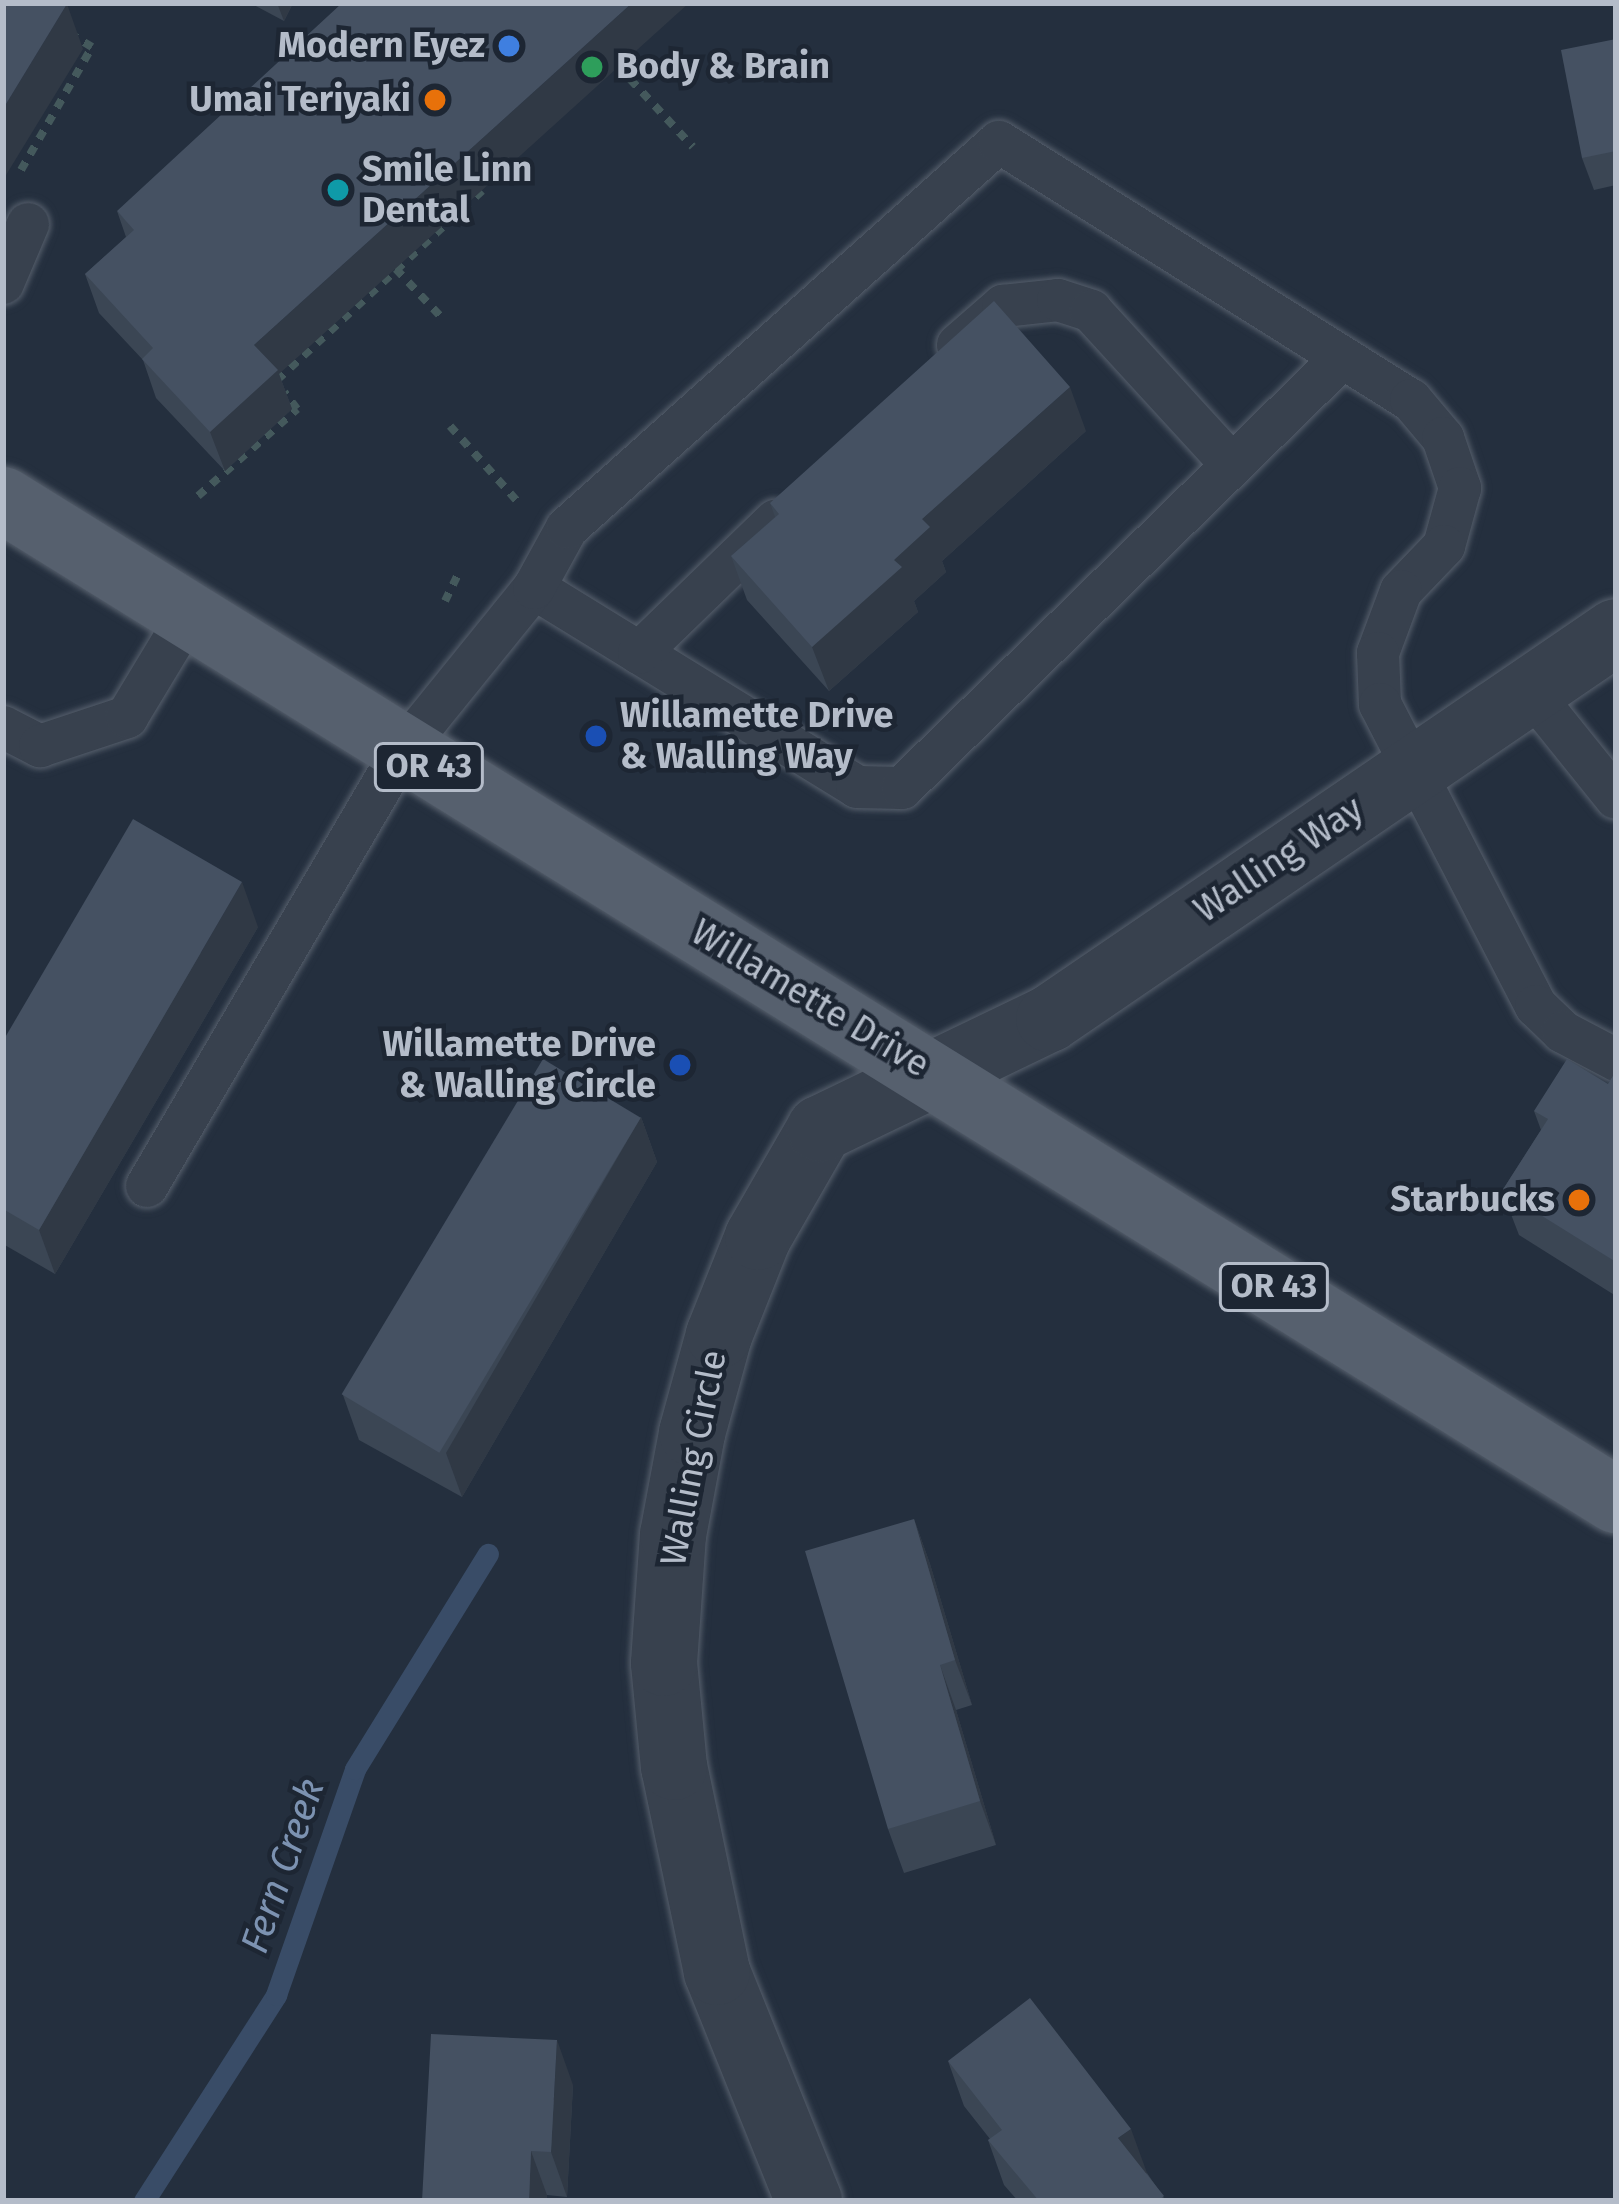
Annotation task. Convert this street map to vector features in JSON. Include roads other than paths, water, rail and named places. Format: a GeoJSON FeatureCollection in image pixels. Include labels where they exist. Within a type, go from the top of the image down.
{"type":"FeatureCollection","features":[{"type":"Feature","properties":{"kind":"main road","name":"Willamette Drive"},"geometry":{"type":"LineString","coordinates":[[3,500],[1616,1500]]}},
{"type":"Feature","properties":{"kind":"street","name":"Walling Way"},"geometry":{"type":"LineString","coordinates":[[933,1075],[1049,1019],[1616,632]]}},
{"type":"Feature","properties":{"kind":"street","name":"Walling Circle"},"geometry":{"type":"LineString","coordinates":[[809,2201],[717,1972],[674,1767],[664,1663],[673,1535],[718,1335],[758,1238],[820,1130],[933,1075]]}},
{"type":"Feature","properties":{"kind":"lane"},"geometry":{"type":"LineString","coordinates":[[147,1186],[402,751],[534,588],[567,529],[999,142],[1339,361],[1411,400],[1443,438],[1460,488],[1444,546],[1401,591],[1378,653],[1380,704],[1536,1006],[1563,1032],[1616,1060]]}},
{"type":"Feature","properties":{"kind":"lane"},"geometry":{"type":"LineString","coordinates":[[3,283],[28,224]]}},
{"type":"Feature","properties":{"kind":"lane"},"geometry":{"type":"LineString","coordinates":[[928,373],[1003,306],[1058,300],[1091,311],[1232,465]]}},
{"type":"Feature","properties":{"kind":"lane"},"geometry":{"type":"LineString","coordinates":[[534,588],[857,788],[902,788],[1339,361]]}},
{"type":"Feature","properties":{"kind":"lane"},"geometry":{"type":"LineString","coordinates":[[639,653],[808,489]]}},
{"type":"Feature","properties":{"kind":"lane"},"geometry":{"type":"LineString","coordinates":[[3,727],[40,746],[127,717],[188,616]]}},
{"type":"Feature","properties":{"kind":"lane"},"geometry":{"type":"LineString","coordinates":[[1530,691],[1616,798]]}},
{"type":"Feature","properties":{"kind":"waterway","name":"Fern Creek"},"geometry":{"type":"LineString","coordinates":[[144,2201],[276,1995],[355,1769],[488,1554]]}},
{"type":"Feature","properties":{"kind":"place","name":"Modern Eyez"},"geometry":{"type":"Point","coordinates":[509,46]}},
{"type":"Feature","properties":{"kind":"place","name":"Body & Brain"},"geometry":{"type":"Point","coordinates":[592,67]}},
{"type":"Feature","properties":{"kind":"place","name":"Umai Teriyaki"},"geometry":{"type":"Point","coordinates":[435,100]}},
{"type":"Feature","properties":{"kind":"place","name":"Smile Linn Dental"},"geometry":{"type":"Point","coordinates":[338,190]}},
{"type":"Feature","properties":{"kind":"place","name":"Willamette Drive & Walling Way"},"geometry":{"type":"Point","coordinates":[596,736]}},
{"type":"Feature","properties":{"kind":"place","name":"Willamette Drive & Walling Circle"},"geometry":{"type":"Point","coordinates":[680,1065]}},
{"type":"Feature","properties":{"kind":"place","name":"Starbucks"},"geometry":{"type":"Point","coordinates":[1579,1200]}}]}
